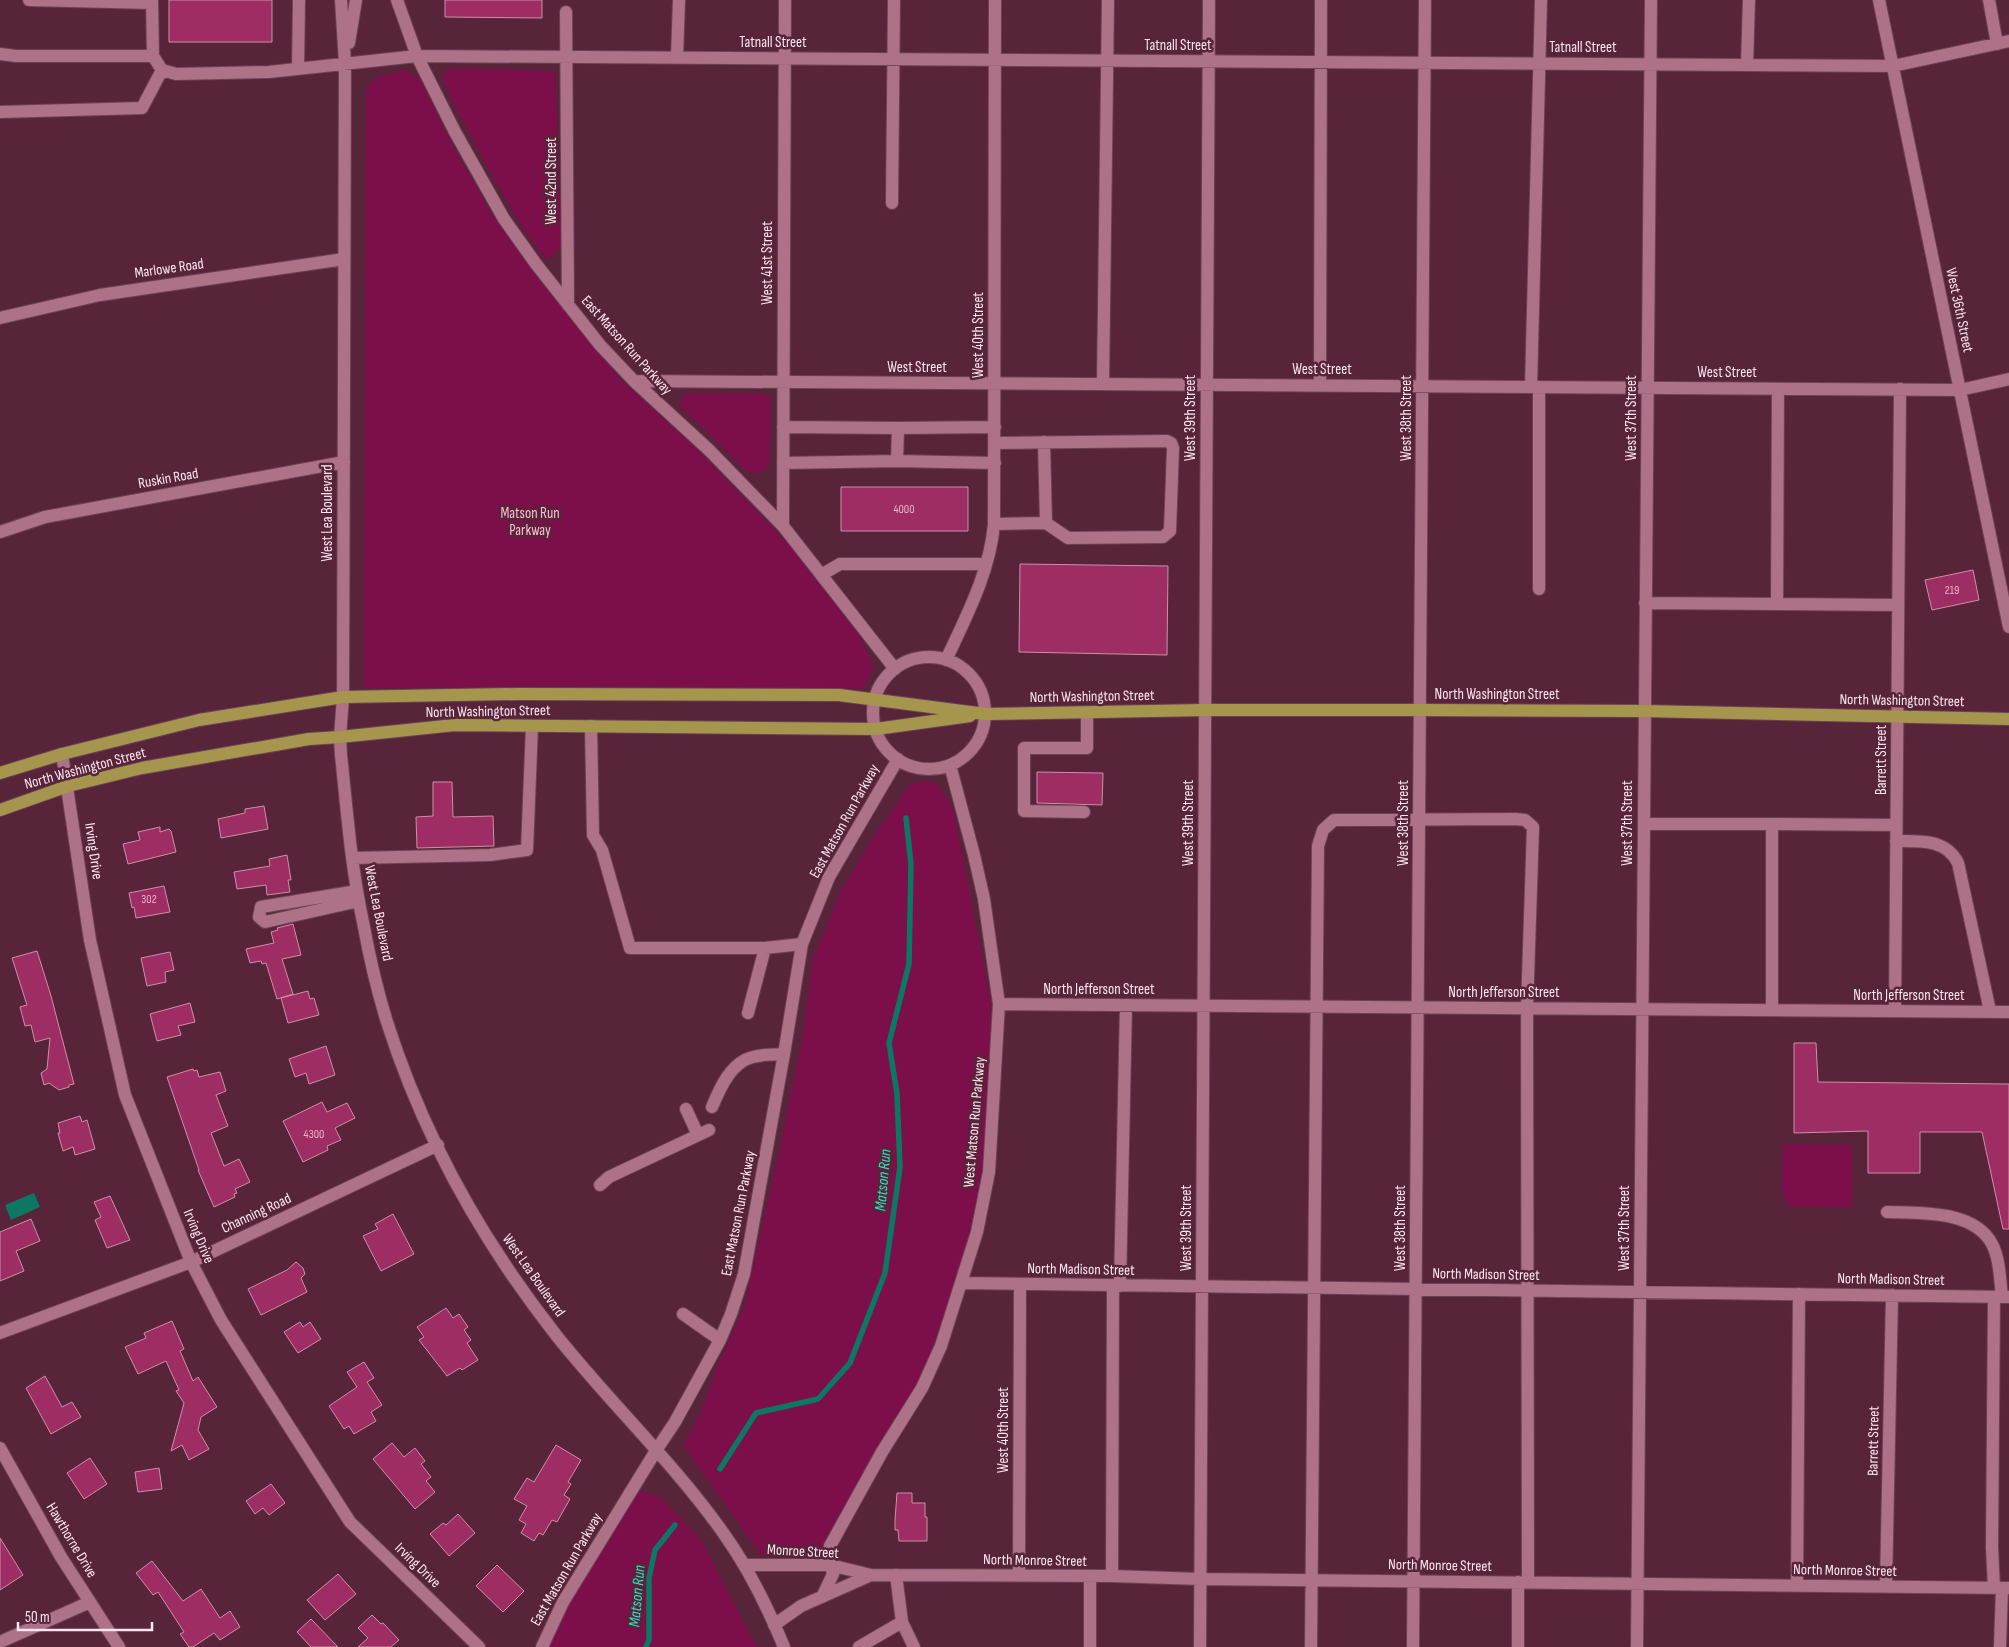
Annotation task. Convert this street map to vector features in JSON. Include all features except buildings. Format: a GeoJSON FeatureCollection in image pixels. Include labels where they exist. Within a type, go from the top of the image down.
{"type":"FeatureCollection","features":[{"type":"Feature","properties":{"kind":"main road","name":"North Washington Street"},"geometry":{"type":"LineString","coordinates":[[0,772],[62,754],[199,720],[343,697],[508,694],[839,695],[876,698],[985,714]]}},
{"type":"Feature","properties":{"kind":"main road","name":"North Washington Street"},"geometry":{"type":"LineString","coordinates":[[0,810],[68,786],[142,768],[309,739],[455,725],[876,728],[985,714],[1205,710],[1644,711],[2009,719]]}},
{"type":"Feature","properties":{"kind":"street"},"geometry":{"type":"LineString","coordinates":[[0,112],[142,108],[162,70],[153,56],[152,1],[29,0]]}},
{"type":"Feature","properties":{"kind":"street"},"geometry":{"type":"LineString","coordinates":[[298,69],[299,0]]}},
{"type":"Feature","properties":{"kind":"street","name":"West Lea Boulevard"},"geometry":{"type":"LineString","coordinates":[[341,0],[345,63],[343,697],[340,737],[352,858],[358,896],[386,1020],[415,1096],[438,1145],[463,1195],[515,1280],[586,1370],[657,1448],[708,1512],[744,1565],[774,1625],[780,1644]]}},
{"type":"Feature","properties":{"kind":"street","name":"West Lea Boulevard"},"geometry":{"type":"LineString","coordinates":[[345,63],[356,0]]}},
{"type":"Feature","properties":{"kind":"street","name":"East Matson Run Parkway"},"geometry":{"type":"LineString","coordinates":[[397,0],[417,56],[455,132],[504,219],[600,345],[634,381],[710,450],[782,526],[895,670]]}},
{"type":"Feature","properties":{"kind":"street"},"geometry":{"type":"LineString","coordinates":[[678,58],[679,0]]}},
{"type":"Feature","properties":{"kind":"street","name":"West 41st Street"},"geometry":{"type":"LineString","coordinates":[[782,526],[785,0]]}},
{"type":"Feature","properties":{"kind":"street"},"geometry":{"type":"LineString","coordinates":[[892,202],[894,0]]}},
{"type":"Feature","properties":{"kind":"street","name":"West 40th Street"},"geometry":{"type":"LineString","coordinates":[[946,660],[986,564],[992,542],[994,524],[995,0]]}},
{"type":"Feature","properties":{"kind":"street"},"geometry":{"type":"LineString","coordinates":[[1103,384],[1108,0]]}},
{"type":"Feature","properties":{"kind":"street","name":"West 39th Street"},"geometry":{"type":"LineString","coordinates":[[1200,1647],[1209,0]]}},
{"type":"Feature","properties":{"kind":"street"},"geometry":{"type":"LineString","coordinates":[[1320,0],[1320,386]]}},
{"type":"Feature","properties":{"kind":"street","name":"West 38th Street"},"geometry":{"type":"LineString","coordinates":[[1413,1647],[1425,0]]}},
{"type":"Feature","properties":{"kind":"street"},"geometry":{"type":"LineString","coordinates":[[1539,589],[1535,387],[1541,0]]}},
{"type":"Feature","properties":{"kind":"street","name":"West 37th Street"},"geometry":{"type":"LineString","coordinates":[[1637,1647],[1650,0]]}},
{"type":"Feature","properties":{"kind":"street"},"geometry":{"type":"LineString","coordinates":[[1748,65],[1749,0]]}},
{"type":"Feature","properties":{"kind":"street","name":"West 36th Street"},"geometry":{"type":"LineString","coordinates":[[1879,0],[2009,627]]}},
{"type":"Feature","properties":{"kind":"street"},"geometry":{"type":"LineString","coordinates":[[1989,0],[2003,42]]}},
{"type":"Feature","properties":{"kind":"street","name":"West 42nd Street"},"geometry":{"type":"LineString","coordinates":[[566,12],[568,305]]}},
{"type":"Feature","properties":{"kind":"street","name":"Tatnall Street"},"geometry":{"type":"LineString","coordinates":[[162,70],[176,74],[269,72],[417,56],[1893,66],[2003,42]]}},
{"type":"Feature","properties":{"kind":"street"},"geometry":{"type":"LineString","coordinates":[[0,54],[16,56],[153,56]]}},
{"type":"Feature","properties":{"kind":"street","name":"Marlowe Road"},"geometry":{"type":"LineString","coordinates":[[0,318],[100,295],[344,260]]}},
{"type":"Feature","properties":{"kind":"street","name":"West Street"},"geometry":{"type":"LineString","coordinates":[[634,381],[1960,390],[2009,380]]}},
{"type":"Feature","properties":{"kind":"street"},"geometry":{"type":"LineString","coordinates":[[1777,604],[1778,388]]}},
{"type":"Feature","properties":{"kind":"street","name":"Barrett Street"},"geometry":{"type":"LineString","coordinates":[[1895,1011],[1900,389]]}},
{"type":"Feature","properties":{"kind":"street"},"geometry":{"type":"LineString","coordinates":[[783,427],[995,427]]}},
{"type":"Feature","properties":{"kind":"street"},"geometry":{"type":"LineString","coordinates":[[897,461],[898,428]]}},
{"type":"Feature","properties":{"kind":"street"},"geometry":{"type":"LineString","coordinates":[[994,524],[1046,523],[1068,538],[1164,537],[1170,531],[1171,525],[1173,448],[1172,443],[1167,441],[995,442]]}},
{"type":"Feature","properties":{"kind":"street"},"geometry":{"type":"LineString","coordinates":[[1044,442],[1046,523]]}},
{"type":"Feature","properties":{"kind":"street"},"geometry":{"type":"LineString","coordinates":[[783,463],[897,461],[995,463]]}},
{"type":"Feature","properties":{"kind":"street","name":"Ruskin Road"},"geometry":{"type":"LineString","coordinates":[[0,532],[45,517],[344,462]]}},
{"type":"Feature","properties":{"kind":"street"},"geometry":{"type":"LineString","coordinates":[[821,575],[840,564],[986,564]]}},
{"type":"Feature","properties":{"kind":"street"},"geometry":{"type":"LineString","coordinates":[[1645,604],[1898,605]]}},
{"type":"Feature","properties":{"kind":"street"},"geometry":{"type":"LineString","coordinates":[[928,658],[946,660],[962,668],[974,681],[982,696],[985,714],[982,730],[975,745],[964,757],[950,765],[923,769],[906,764],[884,746],[876,728],[873,713],[876,698],[883,682],[902,665],[928,658]]}},
{"type":"Feature","properties":{"kind":"street"},"geometry":{"type":"LineString","coordinates":[[1084,812],[1024,811],[1024,748],[1087,748],[1087,713]]}},
{"type":"Feature","properties":{"kind":"street"},"geometry":{"type":"LineString","coordinates":[[352,858],[490,854],[527,850],[532,726]]}},
{"type":"Feature","properties":{"kind":"street"},"geometry":{"type":"LineString","coordinates":[[592,726],[593,836],[602,850],[630,948],[766,948],[802,944]]}},
{"type":"Feature","properties":{"kind":"street","name":"Irving Drive"},"geometry":{"type":"LineString","coordinates":[[62,754],[90,940],[125,1094],[191,1262],[221,1320],[350,1522],[480,1647]]}},
{"type":"Feature","properties":{"kind":"street","name":"East Matson Run Parkway"},"geometry":{"type":"LineString","coordinates":[[542,1647],[563,1602],[657,1448],[675,1422],[720,1340],[739,1294],[784,1054],[802,944],[829,877],[898,759]]}},
{"type":"Feature","properties":{"kind":"street","name":"West Matson Run Parkway"},"geometry":{"type":"LineString","coordinates":[[822,1597],[833,1574],[828,1556],[830,1546],[882,1452],[922,1388],[941,1346],[977,1232],[989,1172],[999,1004],[987,914],[950,765]]}},
{"type":"Feature","properties":{"kind":"street"},"geometry":{"type":"LineString","coordinates":[[1311,1647],[1318,846],[1323,830],[1334,820],[1419,819],[1515,819],[1525,820],[1533,827],[1527,1008],[1528,1291],[1523,1582],[1518,1647]]}},
{"type":"Feature","properties":{"kind":"street"},"geometry":{"type":"LineString","coordinates":[[1644,824],[1896,825]]}},
{"type":"Feature","properties":{"kind":"street"},"geometry":{"type":"LineString","coordinates":[[1772,824],[1772,1010]]}},
{"type":"Feature","properties":{"kind":"street"},"geometry":{"type":"LineString","coordinates":[[1896,841],[1928,842],[1947,848],[1954,854],[1958,863],[1990,1012]]}},
{"type":"Feature","properties":{"kind":"street"},"geometry":{"type":"LineString","coordinates":[[358,896],[265,922],[260,917],[261,907],[358,896]]}},
{"type":"Feature","properties":{"kind":"street"},"geometry":{"type":"LineString","coordinates":[[748,1013],[766,948]]}},
{"type":"Feature","properties":{"kind":"street","name":"North Jefferson Street"},"geometry":{"type":"LineString","coordinates":[[999,1004],[2009,1012]]}},
{"type":"Feature","properties":{"kind":"street"},"geometry":{"type":"LineString","coordinates":[[1112,1576],[1117,1286],[1126,1005]]}},
{"type":"Feature","properties":{"kind":"street"},"geometry":{"type":"LineString","coordinates":[[712,1107],[720,1090],[738,1064],[752,1057],[784,1054]]}},
{"type":"Feature","properties":{"kind":"street"},"geometry":{"type":"LineString","coordinates":[[600,1185],[610,1176],[703,1132],[686,1109]]}},
{"type":"Feature","properties":{"kind":"street","name":"Channing Road"},"geometry":{"type":"LineString","coordinates":[[0,1333],[191,1262],[438,1145]]}},
{"type":"Feature","properties":{"kind":"street"},"geometry":{"type":"LineString","coordinates":[[1887,1212],[1936,1213],[1962,1220],[1987,1237],[1993,1245],[1997,1257],[2002,1297],[1992,1548],[2001,1588],[2000,1647]]}},
{"type":"Feature","properties":{"kind":"street","name":"North Madison Street"},"geometry":{"type":"LineString","coordinates":[[962,1283],[2002,1297]]}},
{"type":"Feature","properties":{"kind":"street","name":"West 40th Street"},"geometry":{"type":"LineString","coordinates":[[1019,1576],[1020,1284]]}},
{"type":"Feature","properties":{"kind":"street"},"geometry":{"type":"LineString","coordinates":[[1798,1294],[1798,1586]]}},
{"type":"Feature","properties":{"kind":"street","name":"Barrett Street"},"geometry":{"type":"LineString","coordinates":[[1886,1586],[1892,1295]]}},
{"type":"Feature","properties":{"kind":"street"},"geometry":{"type":"LineString","coordinates":[[683,1314],[720,1340]]}},
{"type":"Feature","properties":{"kind":"street","name":"Hawthorne Drive"},"geometry":{"type":"LineString","coordinates":[[0,1448],[61,1557],[119,1647]]}},
{"type":"Feature","properties":{"kind":"street","name":"Monroe Street"},"geometry":{"type":"LineString","coordinates":[[744,1565],[830,1565],[871,1575]]}},
{"type":"Feature","properties":{"kind":"street"},"geometry":{"type":"LineString","coordinates":[[774,1625],[794,1610],[871,1575]]}},
{"type":"Feature","properties":{"kind":"street","name":"North Monroe Street"},"geometry":{"type":"LineString","coordinates":[[871,1575],[1112,1576],[1200,1579],[2001,1588]]}},
{"type":"Feature","properties":{"kind":"street"},"geometry":{"type":"LineString","coordinates":[[896,1575],[902,1622],[914,1647]]}},
{"type":"Feature","properties":{"kind":"street"},"geometry":{"type":"LineString","coordinates":[[1090,1577],[1090,1647]]}},
{"type":"Feature","properties":{"kind":"street"},"geometry":{"type":"LineString","coordinates":[[0,1642],[90,1602]]}},
{"type":"Feature","properties":{"kind":"street"},"geometry":{"type":"LineString","coordinates":[[780,1644],[794,1610]]}},
{"type":"Feature","properties":{"kind":"street"},"geometry":{"type":"LineString","coordinates":[[859,1646],[902,1622]]}},
{"type":"Feature","properties":{"kind":"green space"},"geometry":{"type":"Polygon","coordinates":[[[450,68],[555,71],[562,246],[548,260],[535,246],[519,221],[458,112],[444,83],[443,75],[450,68]]]}},
{"type":"Feature","properties":{"kind":"green space","name":"Matson Run Parkway"},"geometry":{"type":"Polygon","coordinates":[[[404,70],[421,80],[450,141],[493,216],[540,281],[621,380],[698,450],[789,545],[861,637],[873,668],[863,689],[655,687],[364,688],[366,89],[373,79],[404,70]]]}},
{"type":"Feature","properties":{"kind":"green space"},"geometry":{"type":"Polygon","coordinates":[[[687,393],[763,394],[768,396],[771,400],[769,465],[761,472],[752,474],[744,469],[681,407],[680,401],[687,393]]]}},
{"type":"Feature","properties":{"kind":"green space"},"geometry":{"type":"Polygon","coordinates":[[[936,782],[953,808],[991,1003],[991,1129],[982,1207],[946,1332],[830,1546],[809,1557],[762,1556],[683,1445],[698,1418],[718,1365],[744,1308],[803,1036],[813,960],[841,891],[873,837],[911,783],[936,782]]]}},
{"type":"Feature","properties":{"kind":"green space"},"geometry":{"type":"Polygon","coordinates":[[[1783,1144],[1852,1145],[1852,1207],[1788,1206],[1782,1191],[1783,1144]]]}},
{"type":"Feature","properties":{"kind":"green space"},"geometry":{"type":"Polygon","coordinates":[[[632,1489],[660,1497],[700,1538],[757,1647],[542,1647],[632,1489]]]}},
{"type":"Feature","properties":{"kind":"shaded area"},"geometry":{"type":"Polygon","coordinates":[[[34,1193],[40,1207],[11,1220],[5,1205],[34,1193]]]}},
{"type":"Feature","properties":{"kind":"waterway","name":"Matson Run"},"geometry":{"type":"LineString","coordinates":[[720,1469],[756,1413],[818,1399],[850,1363],[885,1273],[900,1167],[897,1094],[889,1043],[909,964],[911,864],[906,818]]}},
{"type":"Feature","properties":{"kind":"waterway","name":"Matson Run"},"geometry":{"type":"LineString","coordinates":[[646,1647],[649,1640],[649,1578],[655,1550],[675,1525]]}}]}
